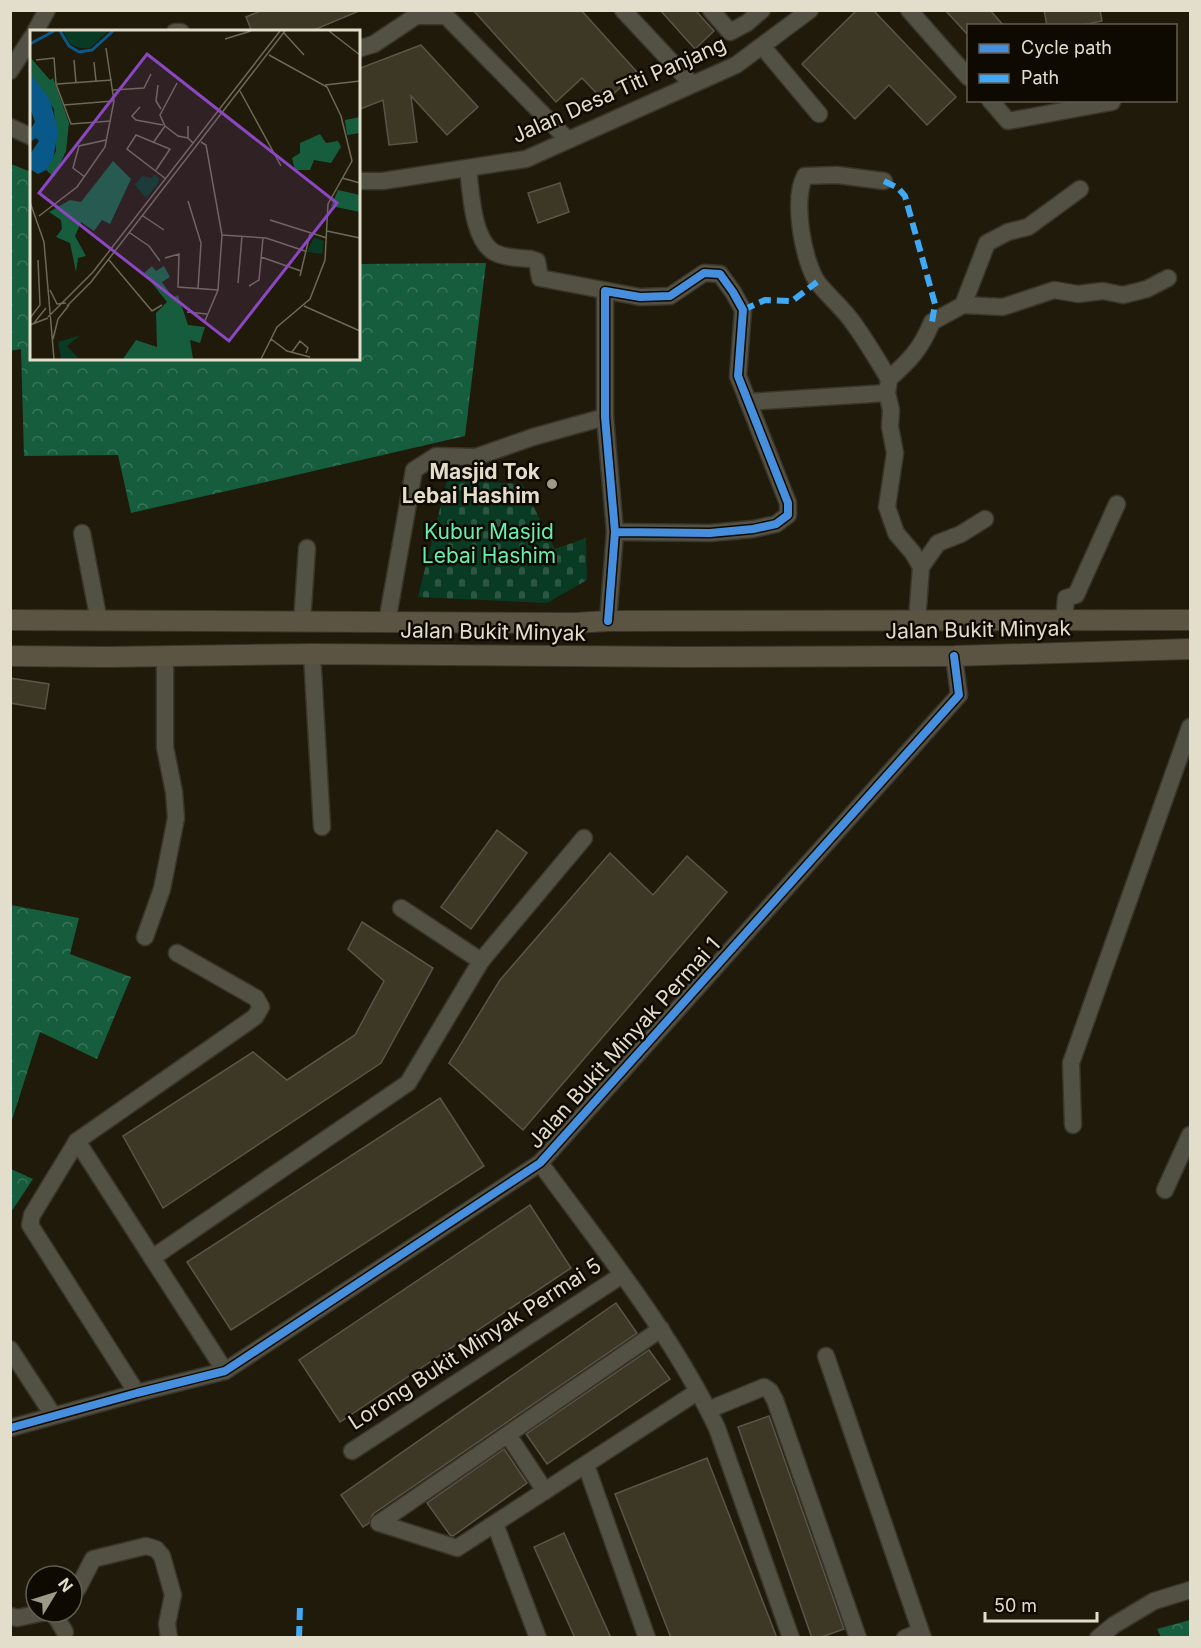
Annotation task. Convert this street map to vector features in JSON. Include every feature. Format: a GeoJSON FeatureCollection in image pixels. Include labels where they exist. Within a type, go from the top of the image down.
{"type":"FeatureCollection","features":[{"type":"Feature","properties":{"kind":"main road","name":"Jalan Bukit Minyak"},"geometry":{"type":"LineString","coordinates":[[10,620],[574,623],[608,621],[1191,620]]}},
{"type":"Feature","properties":{"kind":"main road"},"geometry":{"type":"LineString","coordinates":[[266,622],[278,636],[278,648],[271,654]]}},
{"type":"Feature","properties":{"kind":"main road"},"geometry":{"type":"LineString","coordinates":[[306,622],[302,631],[303,644],[312,654]]}},
{"type":"Feature","properties":{"kind":"main road","name":"Jalan Bukit Minyak"},"geometry":{"type":"LineString","coordinates":[[10,656],[312,654],[686,657],[954,656],[1191,649]]}},
{"type":"Feature","properties":{"kind":"street"},"geometry":{"type":"LineString","coordinates":[[36,30],[47,10]]}},
{"type":"Feature","properties":{"kind":"street"},"geometry":{"type":"LineString","coordinates":[[623,10],[692,84]]}},
{"type":"Feature","properties":{"kind":"street"},"geometry":{"type":"LineString","coordinates":[[711,10],[730,32],[747,23],[762,10]]}},
{"type":"Feature","properties":{"kind":"street"},"geometry":{"type":"LineString","coordinates":[[909,10],[967,74]]}},
{"type":"Feature","properties":{"kind":"street","name":"Jalan Desa Titi Panjang"},"geometry":{"type":"LineString","coordinates":[[360,181],[383,181],[526,159],[736,65],[806,12]]}},
{"type":"Feature","properties":{"kind":"street"},"geometry":{"type":"LineString","coordinates":[[360,48],[374,44],[416,16],[446,16],[568,140]]}},
{"type":"Feature","properties":{"kind":"street"},"geometry":{"type":"LineString","coordinates":[[10,71],[30,40]]}},
{"type":"Feature","properties":{"kind":"street"},"geometry":{"type":"LineString","coordinates":[[762,46],[819,114]]}},
{"type":"Feature","properties":{"kind":"street"},"geometry":{"type":"LineString","coordinates":[[992,102],[1008,121],[1112,102]]}},
{"type":"Feature","properties":{"kind":"street"},"geometry":{"type":"LineString","coordinates":[[10,127],[30,136]]}},
{"type":"Feature","properties":{"kind":"street"},"geometry":{"type":"LineString","coordinates":[[468,168],[476,227],[487,244],[496,254],[537,261],[540,278],[640,297],[670,296],[704,273],[720,274],[743,310],[738,376],[788,503],[788,515],[776,524],[721,532],[615,532]]}},
{"type":"Feature","properties":{"kind":"street"},"geometry":{"type":"LineString","coordinates":[[884,181],[837,175],[805,176],[801,192],[800,217],[807,258],[817,282],[854,323],[888,386],[891,410],[890,427],[896,453],[887,507],[896,533],[913,553],[921,567]]}},
{"type":"Feature","properties":{"kind":"street"},"geometry":{"type":"LineString","coordinates":[[963,305],[987,243],[1008,232],[1028,227],[1080,189]]}},
{"type":"Feature","properties":{"kind":"street"},"geometry":{"type":"LineString","coordinates":[[748,402],[888,386],[924,342],[932,322],[963,305],[1003,307],[1054,290],[1077,294],[1103,291],[1123,295],[1147,290],[1168,278]]}},
{"type":"Feature","properties":{"kind":"street"},"geometry":{"type":"LineString","coordinates":[[605,291],[605,417],[615,532],[608,621]]}},
{"type":"Feature","properties":{"kind":"street"},"geometry":{"type":"LineString","coordinates":[[387,622],[414,470],[436,456],[476,457],[533,437],[605,417]]}},
{"type":"Feature","properties":{"kind":"street"},"geometry":{"type":"LineString","coordinates":[[1064,621],[1066,598],[1076,595],[1116,504]]}},
{"type":"Feature","properties":{"kind":"street"},"geometry":{"type":"LineString","coordinates":[[917,620],[921,567],[938,543],[961,534],[985,519]]}},
{"type":"Feature","properties":{"kind":"street"},"geometry":{"type":"LineString","coordinates":[[82,533],[99,621]]}},
{"type":"Feature","properties":{"kind":"street"},"geometry":{"type":"LineString","coordinates":[[306,622],[307,548]]}},
{"type":"Feature","properties":{"kind":"street"},"geometry":{"type":"LineString","coordinates":[[312,654],[322,827]]}},
{"type":"Feature","properties":{"kind":"street"},"geometry":{"type":"LineString","coordinates":[[146,937],[162,889],[176,818],[174,792],[165,747],[165,656]]}},
{"type":"Feature","properties":{"kind":"street","name":"Jalan Bukit Minyak Permai 1"},"geometry":{"type":"LineString","coordinates":[[10,1428],[225,1371],[540,1163],[959,695],[954,656]]}},
{"type":"Feature","properties":{"kind":"street"},"geometry":{"type":"LineString","coordinates":[[1072,1125],[1071,1063],[1191,727]]}},
{"type":"Feature","properties":{"kind":"street"},"geometry":{"type":"LineString","coordinates":[[152,1258],[408,1083],[482,961],[584,838]]}},
{"type":"Feature","properties":{"kind":"street"},"geometry":{"type":"LineString","coordinates":[[401,908],[482,961]]}},
{"type":"Feature","properties":{"kind":"street"},"geometry":{"type":"LineString","coordinates":[[137,1393],[30,1225],[32,1215],[76,1141],[255,1017],[261,1007],[256,998],[177,953]]}},
{"type":"Feature","properties":{"kind":"street"},"geometry":{"type":"LineString","coordinates":[[1165,1190],[1191,1135]]}},
{"type":"Feature","properties":{"kind":"street"},"geometry":{"type":"LineString","coordinates":[[76,1141],[225,1371]]}},
{"type":"Feature","properties":{"kind":"street"},"geometry":{"type":"LineString","coordinates":[[540,1163],[661,1329],[708,1410],[717,1428],[791,1638]]}},
{"type":"Feature","properties":{"kind":"street","name":"Lorong Bukit Minyak Permai 5"},"geometry":{"type":"LineString","coordinates":[[352,1451],[622,1275]]}},
{"type":"Feature","properties":{"kind":"street"},"geometry":{"type":"LineString","coordinates":[[661,1329],[379,1523],[457,1548],[697,1392]]}},
{"type":"Feature","properties":{"kind":"street"},"geometry":{"type":"LineString","coordinates":[[10,1349],[53,1415]]}},
{"type":"Feature","properties":{"kind":"street"},"geometry":{"type":"LineString","coordinates":[[826,1356],[916,1636]]}},
{"type":"Feature","properties":{"kind":"street"},"geometry":{"type":"LineString","coordinates":[[708,1410],[764,1387],[770,1391],[858,1638]]}},
{"type":"Feature","properties":{"kind":"street"},"geometry":{"type":"LineString","coordinates":[[508,1435],[545,1491]]}},
{"type":"Feature","properties":{"kind":"street"},"geometry":{"type":"LineString","coordinates":[[586,1465],[647,1638]]}},
{"type":"Feature","properties":{"kind":"street"},"geometry":{"type":"LineString","coordinates":[[495,1524],[538,1638]]}},
{"type":"Feature","properties":{"kind":"street"},"geometry":{"type":"LineString","coordinates":[[84,1576],[93,1559],[146,1546],[156,1549],[162,1556],[173,1595],[167,1624],[169,1638]]}},
{"type":"Feature","properties":{"kind":"street"},"geometry":{"type":"LineString","coordinates":[[1098,1638],[1114,1624],[1154,1602],[1191,1590]]}},
{"type":"Feature","properties":{"kind":"street"},"geometry":{"type":"LineString","coordinates":[[60,1624],[65,1632]]}},
{"type":"Feature","properties":{"kind":"green space"},"geometry":{"type":"Polygon","coordinates":[[[11,164],[30,172],[30,360],[360,360],[360,264],[486,263],[465,436],[131,513],[118,455],[24,456],[21,349],[10,351],[11,164]]]}},
{"type":"Feature","properties":{"kind":"green space","name":"Kubur Masjid Lebai Hashim"},"geometry":{"type":"Polygon","coordinates":[[[447,480],[522,484],[555,549],[586,538],[587,580],[547,603],[418,597],[447,480]]]}},
{"type":"Feature","properties":{"kind":"green space"},"geometry":{"type":"Polygon","coordinates":[[[11,905],[79,918],[70,954],[131,977],[97,1059],[40,1032],[11,1123],[11,905]]]}},
{"type":"Feature","properties":{"kind":"green space"},"geometry":{"type":"Polygon","coordinates":[[[11,1169],[33,1179],[11,1212],[11,1169]]]}},
{"type":"Feature","properties":{"kind":"green space"},"geometry":{"type":"Polygon","coordinates":[[[1190,1620],[1190,1637],[1161,1637],[1157,1629],[1190,1620]]]}},
{"type":"Feature","properties":{"kind":"building"},"geometry":{"type":"Polygon","coordinates":[[[263,10],[359,10],[314,30],[251,30],[246,17],[263,10]]]}},
{"type":"Feature","properties":{"kind":"building"},"geometry":{"type":"Polygon","coordinates":[[[473,10],[581,10],[637,72],[605,102],[582,78],[556,102],[473,10]]]}},
{"type":"Feature","properties":{"kind":"building"},"geometry":{"type":"Polygon","coordinates":[[[660,10],[695,10],[714,31],[695,49],[660,10]]]}},
{"type":"Feature","properties":{"kind":"building"},"geometry":{"type":"Polygon","coordinates":[[[857,10],[873,10],[956,97],[927,125],[889,85],[855,119],[802,64],[857,10]]]}},
{"type":"Feature","properties":{"kind":"building"},"geometry":{"type":"Polygon","coordinates":[[[945,10],[990,10],[1002,24],[967,24],[967,34],[945,10]]]}},
{"type":"Feature","properties":{"kind":"building"},"geometry":{"type":"Polygon","coordinates":[[[1044,10],[1100,10],[1102,21],[1088,24],[1047,24],[1044,10]]]}},
{"type":"Feature","properties":{"kind":"building"},"geometry":{"type":"Polygon","coordinates":[[[421,45],[478,107],[447,135],[411,96],[417,142],[389,145],[383,100],[360,109],[360,68],[421,45]]]}},
{"type":"Feature","properties":{"kind":"building"},"geometry":{"type":"Polygon","coordinates":[[[560,183],[569,212],[538,223],[528,193],[560,183]]]}},
{"type":"Feature","properties":{"kind":"building"},"geometry":{"type":"Polygon","coordinates":[[[10,678],[49,684],[45,709],[10,703],[10,678]]]}},
{"type":"Feature","properties":{"kind":"building"},"geometry":{"type":"Polygon","coordinates":[[[497,830],[527,853],[471,929],[441,907],[497,830]]]}},
{"type":"Feature","properties":{"kind":"building"},"geometry":{"type":"Polygon","coordinates":[[[610,853],[653,895],[687,856],[727,892],[523,1130],[449,1063],[500,980],[610,853]]]}},
{"type":"Feature","properties":{"kind":"building"},"geometry":{"type":"Polygon","coordinates":[[[362,922],[433,968],[381,1063],[163,1208],[123,1136],[253,1052],[287,1080],[355,1035],[384,981],[348,949],[362,922]]]}},
{"type":"Feature","properties":{"kind":"building"},"geometry":{"type":"Polygon","coordinates":[[[440,1098],[484,1166],[231,1330],[187,1262],[440,1098]]]}},
{"type":"Feature","properties":{"kind":"building"},"geometry":{"type":"Polygon","coordinates":[[[530,1205],[571,1268],[340,1422],[299,1360],[530,1205]]]}},
{"type":"Feature","properties":{"kind":"building"},"geometry":{"type":"Polygon","coordinates":[[[616,1303],[637,1333],[373,1514],[369,1523],[363,1527],[341,1495],[616,1303]]]}},
{"type":"Feature","properties":{"kind":"building"},"geometry":{"type":"Polygon","coordinates":[[[649,1350],[670,1379],[547,1464],[526,1434],[649,1350]]]}},
{"type":"Feature","properties":{"kind":"building"},"geometry":{"type":"Polygon","coordinates":[[[769,1416],[844,1629],[819,1638],[812,1638],[738,1427],[769,1416]]]}},
{"type":"Feature","properties":{"kind":"building"},"geometry":{"type":"Polygon","coordinates":[[[504,1449],[527,1483],[453,1536],[450,1535],[427,1503],[504,1449]]]}},
{"type":"Feature","properties":{"kind":"building"},"geometry":{"type":"Polygon","coordinates":[[[707,1458],[777,1638],[671,1638],[615,1494],[707,1458]]]}},
{"type":"Feature","properties":{"kind":"building"},"geometry":{"type":"Polygon","coordinates":[[[564,1533],[611,1638],[575,1638],[534,1547],[564,1533]]]}},
{"type":"Feature","properties":{"kind":"marked path"},"geometry":{"type":"LineString","coordinates":[[884,181],[898,188],[905,196],[935,304],[932,322]]}},
{"type":"Feature","properties":{"kind":"marked path"},"geometry":{"type":"LineString","coordinates":[[743,310],[765,300],[792,301],[817,282]]}},
{"type":"Feature","properties":{"kind":"marked path"},"geometry":{"type":"LineString","coordinates":[[299,1638],[300,1607]]}},
{"type":"Feature","properties":{"kind":"cycle path"},"geometry":{"type":"LineString","coordinates":[[608,621],[615,532],[605,417],[605,291],[640,297],[670,296],[704,273],[720,274],[743,310],[738,376],[788,503],[788,515],[776,524],[753,529],[710,533],[615,532]]}},
{"type":"Feature","properties":{"kind":"cycle path"},"geometry":{"type":"LineString","coordinates":[[10,1428],[225,1371],[540,1163],[959,695],[954,656]]}},
{"type":"Feature","properties":{"kind":"place","name":"Masjid Tok Lebai Hashim"},"geometry":{"type":"Point","coordinates":[552,484]}}]}
